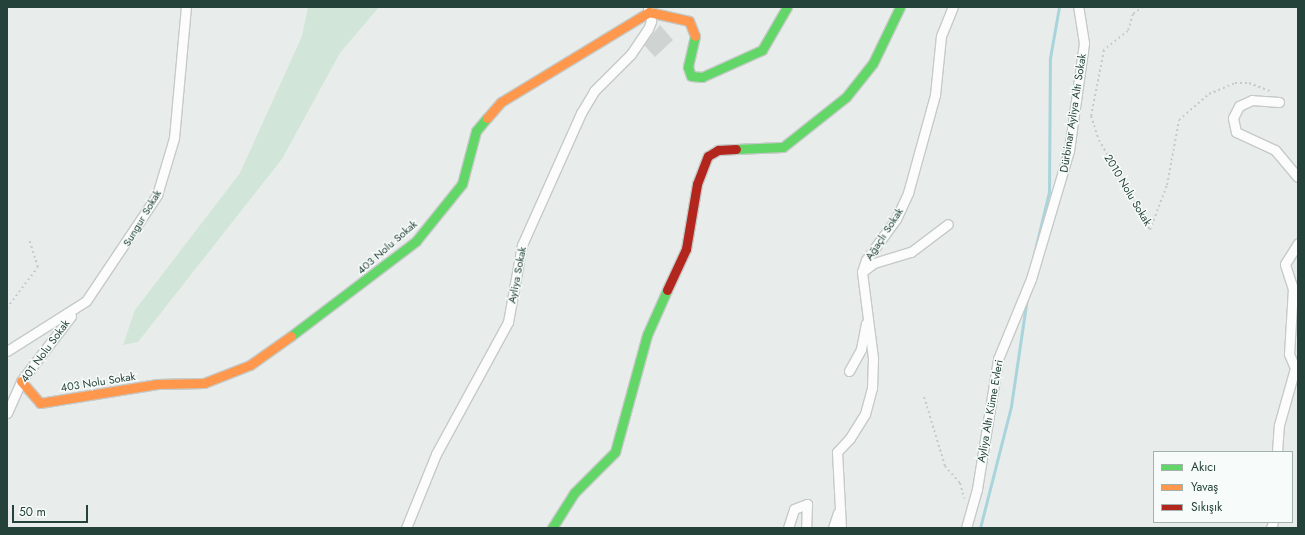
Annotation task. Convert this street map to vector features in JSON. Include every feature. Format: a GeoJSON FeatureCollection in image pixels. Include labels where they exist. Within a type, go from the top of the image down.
{"type":"FeatureCollection","features":[{"type":"Feature","properties":{"kind":"street","name":"Sungur Sokak"},"geometry":{"type":"LineString","coordinates":[[7,351],[73,312],[100,286],[162,184],[174,138],[186,7]]}},
{"type":"Feature","properties":{"kind":"street"},"geometry":{"type":"LineString","coordinates":[[649,10],[689,21],[696,32],[688,67],[696,79],[762,50],[787,7]]}},
{"type":"Feature","properties":{"kind":"street"},"geometry":{"type":"LineString","coordinates":[[552,528],[574,493],[615,452],[646,334],[686,249],[697,184],[708,156],[718,150],[783,147],[798,138],[846,97],[873,63],[884,34],[900,7]]}},
{"type":"Feature","properties":{"kind":"street","name":"Ağaçlı Sokak"},"geometry":{"type":"LineString","coordinates":[[841,528],[837,452],[850,438],[871,402],[873,358],[862,272],[866,260],[896,219],[908,193],[935,95],[941,36],[953,7]]}},
{"type":"Feature","properties":{"kind":"street","name":"Dürbinar Ayliya Altı Sokak"},"geometry":{"type":"LineString","coordinates":[[1019,307],[1054,212],[1069,151],[1084,43],[1078,7]]}},
{"type":"Feature","properties":{"kind":"street","name":"403 Nolu Sokak"},"geometry":{"type":"LineString","coordinates":[[21,381],[40,403],[157,384],[204,383],[250,365],[354,291],[416,241],[462,184],[476,132],[501,102],[649,10]]}},
{"type":"Feature","properties":{"kind":"street","name":"Ayliya Sokak"},"geometry":{"type":"LineString","coordinates":[[406,528],[436,454],[508,322],[522,245],[581,113],[594,91],[631,54],[651,21],[649,10]]}},
{"type":"Feature","properties":{"kind":"street"},"geometry":{"type":"LineString","coordinates":[[1279,102],[1252,100],[1239,106],[1233,118],[1234,125],[1236,132],[1275,150],[1298,177]]}},
{"type":"Feature","properties":{"kind":"street"},"geometry":{"type":"LineString","coordinates":[[862,272],[874,263],[911,252],[948,224]]}},
{"type":"Feature","properties":{"kind":"street"},"geometry":{"type":"LineString","coordinates":[[1277,451],[1279,424],[1297,367],[1289,354],[1292,290],[1285,264],[1298,243]]}},
{"type":"Feature","properties":{"kind":"street","name":"Ayliya Altı Küme Evleri"},"geometry":{"type":"LineString","coordinates":[[966,528],[970,518],[998,359],[1019,307]]}},
{"type":"Feature","properties":{"kind":"street","name":"401 Nolu Sokak"},"geometry":{"type":"LineString","coordinates":[[7,413],[21,381],[73,312]]}},
{"type":"Feature","properties":{"kind":"street"},"geometry":{"type":"LineString","coordinates":[[849,371],[861,350],[867,316]]}},
{"type":"Feature","properties":{"kind":"street"},"geometry":{"type":"LineString","coordinates":[[788,528],[794,509],[807,504],[806,528]]}},
{"type":"Feature","properties":{"kind":"street"},"geometry":{"type":"LineString","coordinates":[[833,528],[840,508]]}},
{"type":"Feature","properties":{"kind":"path","name":"2010 Nolu Sokak"},"geometry":{"type":"LineString","coordinates":[[1143,7],[1133,14],[1128,31],[1104,50],[1091,116],[1099,140],[1150,230],[1167,185],[1179,120],[1209,94],[1235,82],[1249,83],[1281,95],[1279,102]]}},
{"type":"Feature","properties":{"kind":"path"},"geometry":{"type":"LineString","coordinates":[[7,308],[38,267],[30,240]]}},
{"type":"Feature","properties":{"kind":"path"},"geometry":{"type":"LineString","coordinates":[[924,397],[945,466],[960,483],[964,503]]}},
{"type":"Feature","properties":{"kind":"green space"},"geometry":{"type":"Polygon","coordinates":[[[308,7],[379,7],[340,53],[282,159],[138,342],[123,345],[135,310],[240,173],[302,36],[308,7]]]}},
{"type":"Feature","properties":{"kind":"building"},"geometry":{"type":"Polygon","coordinates":[[[660,25],[673,40],[655,57],[644,45],[660,25]]]}},
{"type":"Feature","properties":{"kind":"waterway"},"geometry":{"type":"LineString","coordinates":[[1033,258],[1049,192],[1050,58],[1059,7]]}},
{"type":"Feature","properties":{"kind":"waterway"},"geometry":{"type":"LineString","coordinates":[[980,528],[1011,406],[1027,297]]}},
{"type":"Feature","properties":{"kind":"traffic: fast"},"geometry":{"type":"LineString","coordinates":[[695,36],[688,67],[691,76],[702,77],[762,50],[787,7]]}},
{"type":"Feature","properties":{"kind":"traffic: fast"},"geometry":{"type":"LineString","coordinates":[[736,149],[783,147],[846,97],[873,63],[900,7]]}},
{"type":"Feature","properties":{"kind":"traffic: fast"},"geometry":{"type":"LineString","coordinates":[[291,336],[416,241],[462,184],[476,131],[487,118]]}},
{"type":"Feature","properties":{"kind":"traffic: fast"},"geometry":{"type":"LineString","coordinates":[[552,528],[574,493],[615,452],[647,335],[667,290]]}},
{"type":"Feature","properties":{"kind":"traffic: slow"},"geometry":{"type":"LineString","coordinates":[[487,118],[501,102],[649,12],[689,21],[695,36]]}},
{"type":"Feature","properties":{"kind":"traffic: slow"},"geometry":{"type":"LineString","coordinates":[[21,381],[40,403],[157,384],[204,383],[250,365],[291,336]]}},
{"type":"Feature","properties":{"kind":"traffic: jam"},"geometry":{"type":"LineString","coordinates":[[667,290],[686,249],[697,184],[708,156],[718,150],[736,149]]}}]}
